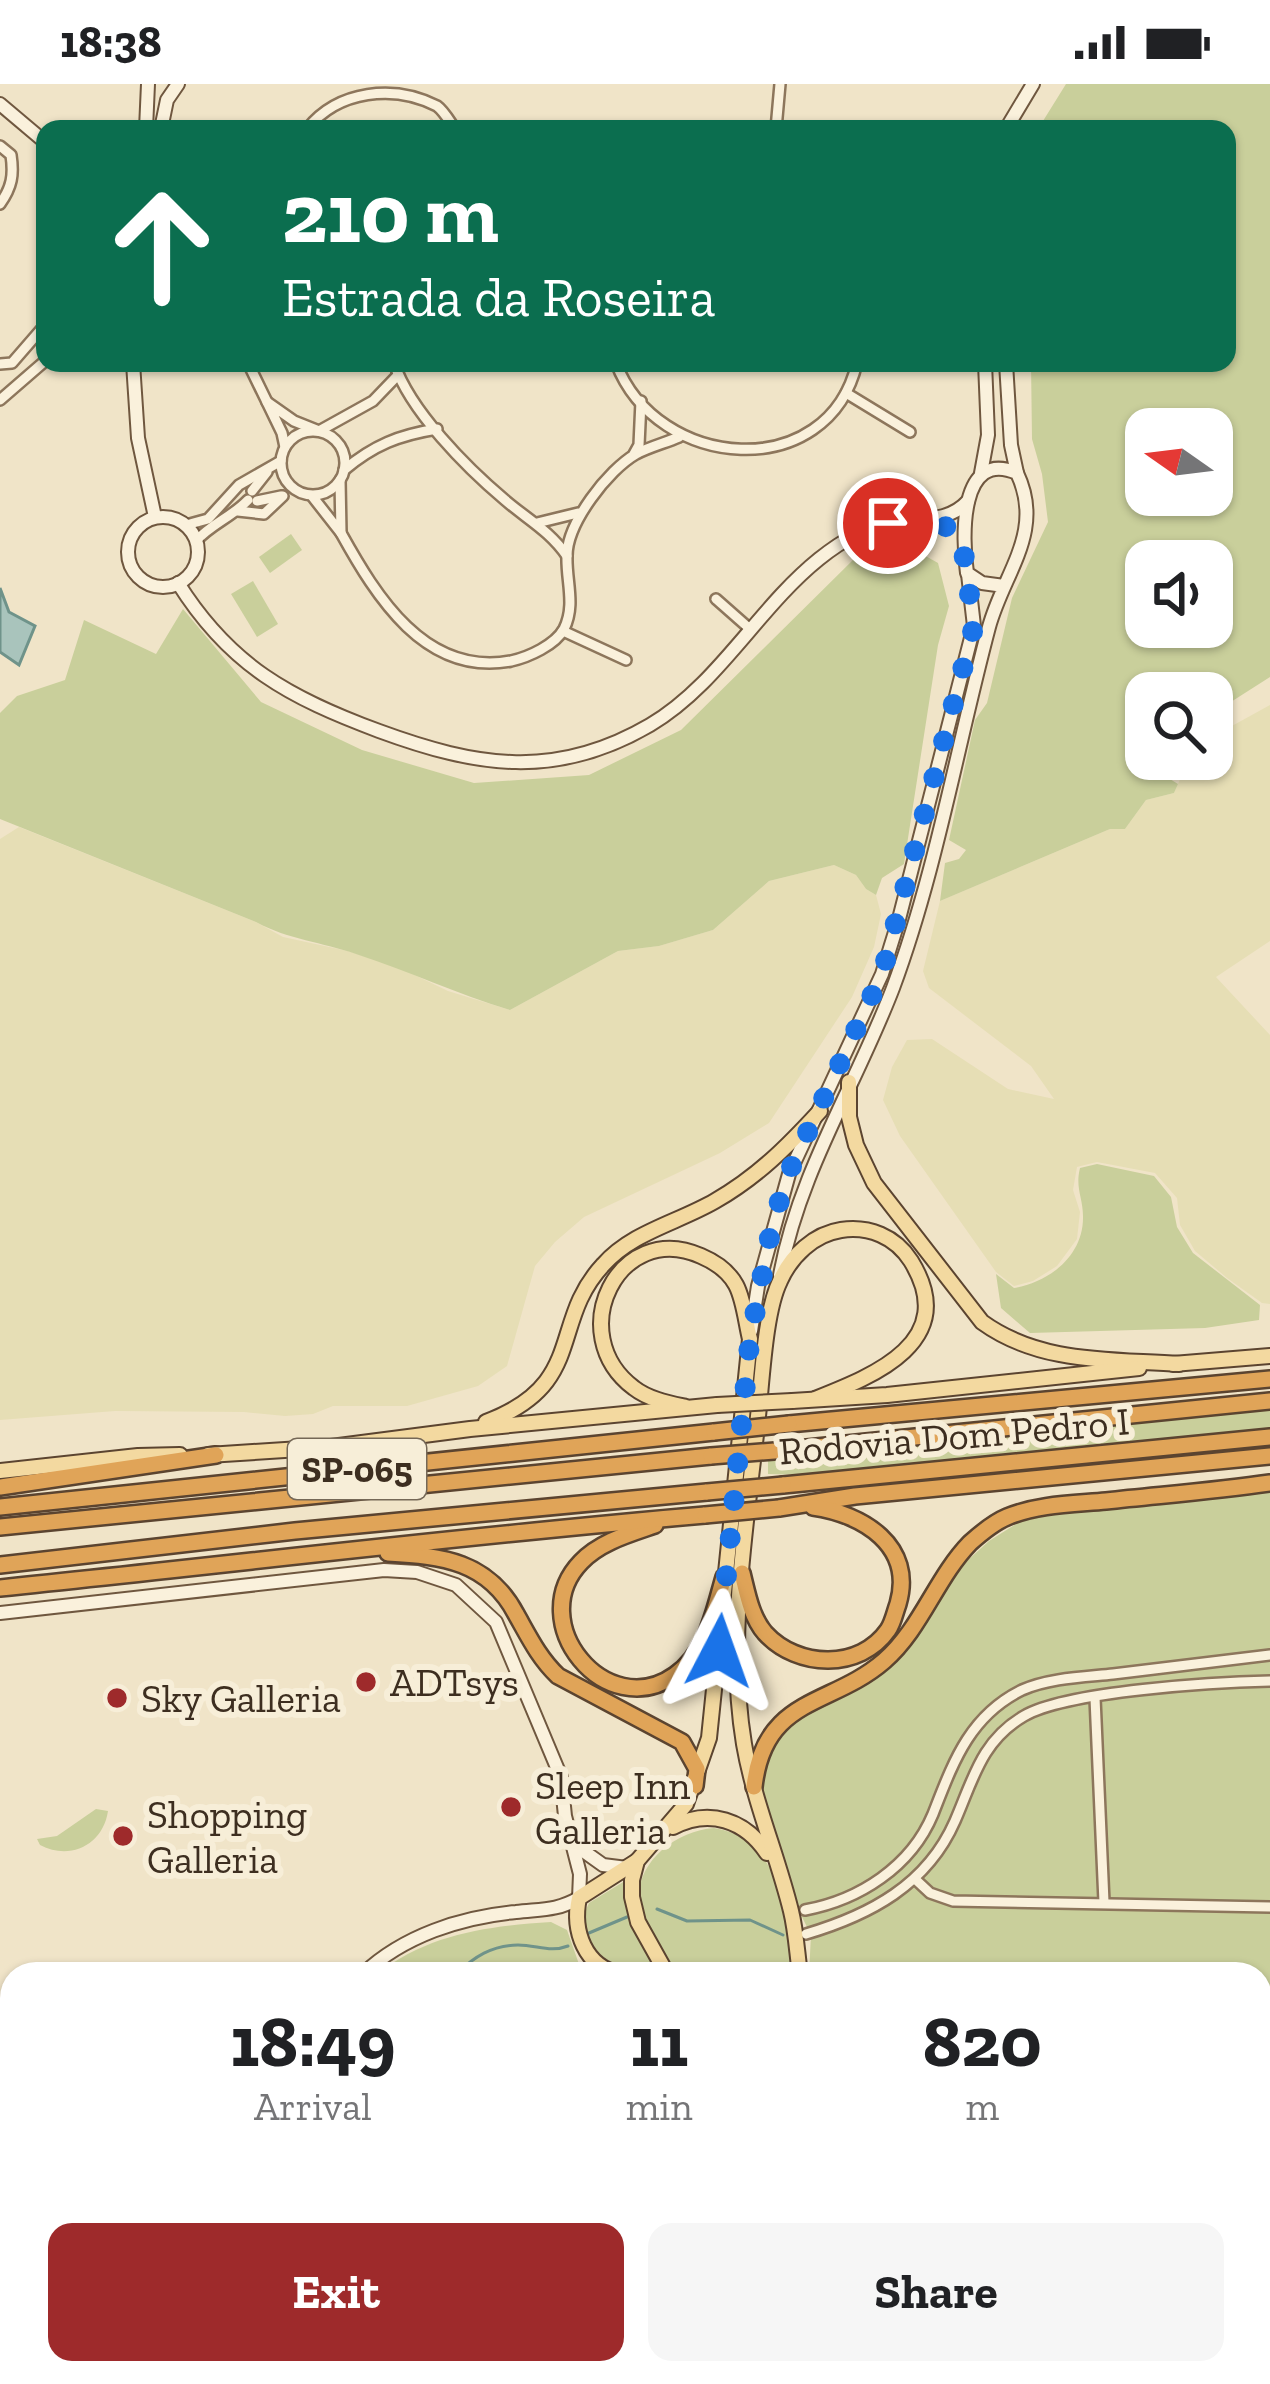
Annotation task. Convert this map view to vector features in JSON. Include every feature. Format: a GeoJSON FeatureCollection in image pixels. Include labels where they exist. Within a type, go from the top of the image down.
{"type":"FeatureCollection","features":[{"type":"Feature","properties":{"kind":"highway","name":"SP-065"},"geometry":{"type":"LineString","coordinates":[[0,1507],[1270,1378]]}},
{"type":"Feature","properties":{"kind":"highway","name":"Rodovia Dom Pedro I"},"geometry":{"type":"LineString","coordinates":[[0,1527],[1270,1401]]}},
{"type":"Feature","properties":{"kind":"highway","name":"Rodovia Dom Pedro I"},"geometry":{"type":"LineString","coordinates":[[0,1565],[295,1531],[1270,1436]]}},
{"type":"Feature","properties":{"kind":"highway"},"geometry":{"type":"LineString","coordinates":[[0,1487],[216,1455]]}},
{"type":"Feature","properties":{"kind":"highway","name":"SP-065"},"geometry":{"type":"LineString","coordinates":[[0,1588],[362,1552],[422,1540],[1270,1456]]}},
{"type":"Feature","properties":{"kind":"highway"},"geometry":{"type":"LineString","coordinates":[[754,1787],[764,1748],[782,1722],[809,1700],[882,1663],[904,1640],[949,1568],[973,1540],[1004,1517],[1043,1507],[1270,1483]]}},
{"type":"Feature","properties":{"kind":"highway"},"geometry":{"type":"LineString","coordinates":[[742,1573],[750,1607],[764,1632],[784,1648],[810,1659],[838,1661],[867,1651],[891,1628],[903,1588],[896,1556],[880,1532],[859,1518],[798,1504]]}},
{"type":"Feature","properties":{"kind":"highway"},"geometry":{"type":"LineString","coordinates":[[676,1517],[610,1541],[582,1560],[567,1580],[560,1605],[564,1632],[575,1657],[593,1676],[619,1685],[647,1686],[674,1676],[704,1641],[724,1576]]}},
{"type":"Feature","properties":{"kind":"highway"},"geometry":{"type":"LineString","coordinates":[[362,1552],[435,1556],[473,1567],[512,1605],[544,1663],[558,1676],[682,1742],[697,1769],[695,1786]]}},
{"type":"Feature","properties":{"kind":"main road"},"geometry":{"type":"LineString","coordinates":[[849,1082],[852,1131],[874,1183],[982,1322],[1003,1337],[1048,1354],[1179,1364]]}},
{"type":"Feature","properties":{"kind":"main road"},"geometry":{"type":"LineString","coordinates":[[470,1429],[531,1399],[556,1370],[584,1294],[620,1246],[712,1203],[760,1173],[820,1111]]}},
{"type":"Feature","properties":{"kind":"main road"},"geometry":{"type":"LineString","coordinates":[[798,1962],[792,1913],[744,1743],[739,1688],[742,1573],[764,1358],[779,1282],[808,1243],[830,1232],[858,1228],[892,1241],[908,1256],[919,1276],[924,1307],[920,1326],[900,1359],[880,1373],[815,1399]]}},
{"type":"Feature","properties":{"kind":"main road"},"geometry":{"type":"LineString","coordinates":[[597,1962],[581,1940],[576,1911],[579,1898],[632,1864],[668,1830],[695,1786],[709,1738],[750,1339],[736,1286],[716,1263],[688,1250],[657,1250],[631,1263],[609,1285],[600,1313],[602,1344],[614,1370],[637,1391],[686,1407]]}},
{"type":"Feature","properties":{"kind":"main road"},"geometry":{"type":"LineString","coordinates":[[0,1471],[138,1456],[331,1447],[686,1407],[887,1396],[1270,1356]]}},
{"type":"Feature","properties":{"kind":"main road"},"geometry":{"type":"LineString","coordinates":[[668,1830],[693,1819],[726,1820],[758,1839],[776,1867]]}},
{"type":"Feature","properties":{"kind":"main road"},"geometry":{"type":"LineString","coordinates":[[632,1864],[638,1922],[660,1962]]}},
{"type":"Feature","properties":{"kind":"street"},"geometry":{"type":"LineString","coordinates":[[146,120],[148,84]]}},
{"type":"Feature","properties":{"kind":"street"},"geometry":{"type":"LineString","coordinates":[[163,120],[166,100],[178,84]]}},
{"type":"Feature","properties":{"kind":"street"},"geometry":{"type":"LineString","coordinates":[[777,120],[780,84]]}},
{"type":"Feature","properties":{"kind":"street"},"geometry":{"type":"LineString","coordinates":[[1011,120],[1033,84]]}},
{"type":"Feature","properties":{"kind":"street"},"geometry":{"type":"LineString","coordinates":[[317,120],[360,87],[409,94],[438,106],[448,120]]}},
{"type":"Feature","properties":{"kind":"street"},"geometry":{"type":"LineString","coordinates":[[0,104],[36,134]]}},
{"type":"Feature","properties":{"kind":"street"},"geometry":{"type":"LineString","coordinates":[[0,146],[11,154],[14,174],[0,204]]}},
{"type":"Feature","properties":{"kind":"street"},"geometry":{"type":"LineString","coordinates":[[0,364],[12,363],[36,335]]}},
{"type":"Feature","properties":{"kind":"street"},"geometry":{"type":"LineString","coordinates":[[0,400],[36,370]]}},
{"type":"Feature","properties":{"kind":"street"},"geometry":{"type":"LineString","coordinates":[[133,372],[138,438],[155,517]]}},
{"type":"Feature","properties":{"kind":"street"},"geometry":{"type":"LineString","coordinates":[[252,372],[283,433],[281,461],[288,493]]}},
{"type":"Feature","properties":{"kind":"street"},"geometry":{"type":"LineString","coordinates":[[285,447],[299,434],[319,431],[373,401],[394,372]]}},
{"type":"Feature","properties":{"kind":"street"},"geometry":{"type":"LineString","coordinates":[[398,372],[475,475],[537,523],[566,556]]}},
{"type":"Feature","properties":{"kind":"street"},"geometry":{"type":"LineString","coordinates":[[620,372],[641,401],[679,436],[736,451],[785,443],[826,417],[846,393],[853,372]]}},
{"type":"Feature","properties":{"kind":"street"},"geometry":{"type":"LineString","coordinates":[[750,1339],[772,1225],[788,1174],[882,974],[974,626],[962,541],[968,500],[981,473],[988,435],[985,372]]}},
{"type":"Feature","properties":{"kind":"street"},"geometry":{"type":"LineString","coordinates":[[779,1282],[802,1192],[892,988],[926,878],[991,618],[1018,562],[1027,530],[1026,500],[1011,446],[1007,372]]}},
{"type":"Feature","properties":{"kind":"street"},"geometry":{"type":"LineString","coordinates":[[846,393],[910,432]]}},
{"type":"Feature","properties":{"kind":"street"},"geometry":{"type":"LineString","coordinates":[[312,496],[341,533],[372,587],[399,620],[431,647],[501,663],[527,658],[563,631],[571,602],[566,556],[579,512],[639,445],[641,401]]}},
{"type":"Feature","properties":{"kind":"street"},"geometry":{"type":"LineString","coordinates":[[267,402],[294,422],[337,441],[341,533]]}},
{"type":"Feature","properties":{"kind":"street"},"geometry":{"type":"LineString","coordinates":[[226,502],[250,496],[323,494],[376,446],[398,436],[437,429]]}},
{"type":"Feature","properties":{"kind":"street"},"geometry":{"type":"LineString","coordinates":[[633,455],[679,436]]}},
{"type":"Feature","properties":{"kind":"street"},"geometry":{"type":"LineString","coordinates":[[186,525],[208,519],[239,485],[281,461]]}},
{"type":"Feature","properties":{"kind":"street"},"geometry":{"type":"LineString","coordinates":[[981,473],[996,467],[1017,473]]}},
{"type":"Feature","properties":{"kind":"street"},"geometry":{"type":"LineString","coordinates":[[196,541],[208,528],[238,511],[267,472]]}},
{"type":"Feature","properties":{"kind":"street"},"geometry":{"type":"LineString","coordinates":[[238,511],[264,514],[288,493]]}},
{"type":"Feature","properties":{"kind":"street"},"geometry":{"type":"LineString","coordinates":[[178,583],[197,614],[230,651],[292,695],[458,758],[498,764],[561,760],[601,750],[653,723],[685,698],[815,562],[844,541],[888,523],[953,513],[968,500]]}},
{"type":"Feature","properties":{"kind":"street"},"geometry":{"type":"LineString","coordinates":[[537,523],[579,512]]}},
{"type":"Feature","properties":{"kind":"street"},"geometry":{"type":"LineString","coordinates":[[155,517],[186,525],[196,541],[196,563],[178,583],[155,586],[139,578],[130,562],[132,537],[139,526],[155,517]]}},
{"type":"Feature","properties":{"kind":"street"},"geometry":{"type":"LineString","coordinates":[[930,520],[949,528],[962,541]]}},
{"type":"Feature","properties":{"kind":"street"},"geometry":{"type":"LineString","coordinates":[[967,573],[992,586],[1004,586]]}},
{"type":"Feature","properties":{"kind":"street"},"geometry":{"type":"LineString","coordinates":[[716,599],[751,629]]}},
{"type":"Feature","properties":{"kind":"street"},"geometry":{"type":"LineString","coordinates":[[563,631],[626,660]]}},
{"type":"Feature","properties":{"kind":"street"},"geometry":{"type":"LineString","coordinates":[[0,1613],[384,1570],[439,1578],[472,1596],[496,1622],[561,1777],[580,1874],[579,1898],[557,1910],[492,1915],[417,1936],[380,1962]]}},
{"type":"Feature","properties":{"kind":"street"},"geometry":{"type":"LineString","coordinates":[[805,1910],[855,1896],[903,1859],[932,1815],[940,1787],[966,1737],[1024,1689],[1061,1680],[1270,1655]]}},
{"type":"Feature","properties":{"kind":"street"},"geometry":{"type":"LineString","coordinates":[[806,1934],[873,1910],[915,1879],[944,1843],[989,1745],[1026,1714],[1059,1702],[1270,1681]]}},
{"type":"Feature","properties":{"kind":"street"},"geometry":{"type":"LineString","coordinates":[[1095,1698],[1104,1903]]}},
{"type":"Feature","properties":{"kind":"street"},"geometry":{"type":"LineString","coordinates":[[574,1844],[602,1865],[632,1864]]}},
{"type":"Feature","properties":{"kind":"street"},"geometry":{"type":"LineString","coordinates":[[915,1879],[930,1893],[953,1901],[1270,1906]]}},
{"type":"Feature","properties":{"kind":"shaded area"},"geometry":{"type":"Polygon","coordinates":[[[1270,705],[1270,941],[1216,977],[1270,1035],[1270,1304],[1262,1303],[1195,1251],[1180,1225],[1177,1198],[1155,1173],[1097,1162],[1077,1167],[1073,1190],[1080,1212],[1077,1239],[1057,1266],[1014,1286],[996,1272],[900,1136],[883,1100],[892,1067],[907,1040],[932,1039],[1008,1089],[1054,1099],[1031,1066],[929,988],[923,971],[940,901],[1110,829],[1125,829],[1146,800],[1174,793],[1180,780],[1233,780],[1233,725],[1270,705]]]}},
{"type":"Feature","properties":{"kind":"shaded area"},"geometry":{"type":"Polygon","coordinates":[[[19,827],[283,937],[348,951],[510,1010],[618,951],[659,946],[713,930],[769,881],[834,865],[856,875],[876,895],[881,914],[874,947],[852,997],[769,1123],[720,1153],[584,1217],[555,1242],[535,1266],[507,1366],[478,1386],[407,1406],[333,1406],[313,1414],[285,1416],[115,1411],[0,1420],[0,839],[19,827]]]}},
{"type":"Feature","properties":{"kind":"green space"},"geometry":{"type":"Polygon","coordinates":[[[1066,84],[1270,84],[1270,677],[1233,701],[1233,672],[1125,672],[1125,780],[1172,780],[1178,784],[1174,793],[1146,800],[1125,829],[1110,829],[940,901],[945,863],[959,859],[966,850],[949,840],[975,720],[987,703],[1012,598],[1048,522],[1032,439],[1031,372],[1236,372],[1236,120],[1044,120],[1066,84]]]}},
{"type":"Feature","properties":{"kind":"green space"},"geometry":{"type":"Polygon","coordinates":[[[291,534],[302,550],[270,573],[259,557],[291,534]]]}},
{"type":"Feature","properties":{"kind":"green space"},"geometry":{"type":"Polygon","coordinates":[[[897,540],[938,563],[949,606],[938,645],[904,864],[882,878],[876,895],[856,875],[834,865],[769,881],[713,930],[659,946],[618,951],[510,1010],[356,954],[281,933],[0,819],[0,713],[17,696],[65,680],[84,620],[156,654],[183,609],[261,702],[362,750],[474,783],[589,775],[681,730],[854,559],[897,540]]]}},
{"type":"Feature","properties":{"kind":"green space"},"geometry":{"type":"Polygon","coordinates":[[[253,581],[278,624],[257,637],[231,594],[253,581]]]}},
{"type":"Feature","properties":{"kind":"green space"},"geometry":{"type":"Polygon","coordinates":[[[1097,1164],[1154,1176],[1171,1197],[1177,1227],[1193,1253],[1260,1305],[1259,1320],[1205,1328],[1030,1333],[1001,1308],[996,1274],[1014,1288],[1027,1285],[1052,1273],[1071,1254],[1082,1230],[1080,1168],[1097,1164]]]}},
{"type":"Feature","properties":{"kind":"green space"},"geometry":{"type":"Polygon","coordinates":[[[1270,1410],[1270,1428],[807,1475],[768,1474],[768,1460],[1270,1410]]]}},
{"type":"Feature","properties":{"kind":"green space"},"geometry":{"type":"Polygon","coordinates":[[[1270,1483],[1270,1962],[810,1962],[811,1935],[777,1867],[756,1770],[777,1735],[882,1663],[936,1606],[957,1570],[989,1541],[1043,1507],[1270,1483]]]}},
{"type":"Feature","properties":{"kind":"green space"},"geometry":{"type":"Polygon","coordinates":[[[96,1809],[108,1811],[105,1823],[83,1847],[63,1851],[40,1845],[37,1839],[57,1836],[96,1809]]]}},
{"type":"Feature","properties":{"kind":"green space"},"geometry":{"type":"Polygon","coordinates":[[[714,1828],[737,1835],[767,1864],[784,1906],[792,1962],[667,1962],[642,1917],[640,1884],[646,1869],[668,1845],[714,1828]]]}},
{"type":"Feature","properties":{"kind":"green space"},"geometry":{"type":"Polygon","coordinates":[[[628,1879],[659,1962],[612,1962],[602,1957],[585,1935],[583,1920],[589,1903],[628,1879]]]}},
{"type":"Feature","properties":{"kind":"green space"},"geometry":{"type":"Polygon","coordinates":[[[551,1922],[567,1930],[578,1962],[394,1962],[438,1941],[504,1926],[551,1922]]]}},
{"type":"Feature","properties":{"kind":"water"},"geometry":{"type":"Polygon","coordinates":[[[0,588],[9,612],[35,626],[19,665],[0,652],[0,588]]]}},
{"type":"Feature","properties":{"kind":"waterway"},"geometry":{"type":"LineString","coordinates":[[657,1909],[687,1921],[750,1920],[783,1935]]}},
{"type":"Feature","properties":{"kind":"waterway"},"geometry":{"type":"LineString","coordinates":[[589,1933],[627,1917]]}},
{"type":"Feature","properties":{"kind":"waterway"},"geometry":{"type":"LineString","coordinates":[[471,1962],[500,1947],[568,1946]]}},
{"type":"Feature","properties":{"kind":"place","name":"ADTsys"},"geometry":{"type":"Point","coordinates":[366,1682]}},
{"type":"Feature","properties":{"kind":"place","name":"Sky Galleria"},"geometry":{"type":"Point","coordinates":[117,1698]}},
{"type":"Feature","properties":{"kind":"place","name":"Sleep Inn Galleria"},"geometry":{"type":"Point","coordinates":[511,1807]}},
{"type":"Feature","properties":{"kind":"place","name":"Shopping Galleria"},"geometry":{"type":"Point","coordinates":[123,1836]}},
{"type":"Feature","properties":{"kind":"route"},"geometry":{"type":"LineString","coordinates":[[719,1651],[750,1339],[772,1225],[788,1174],[882,974],[974,626],[962,541],[949,528],[930,520],[888,523]]}}]}
